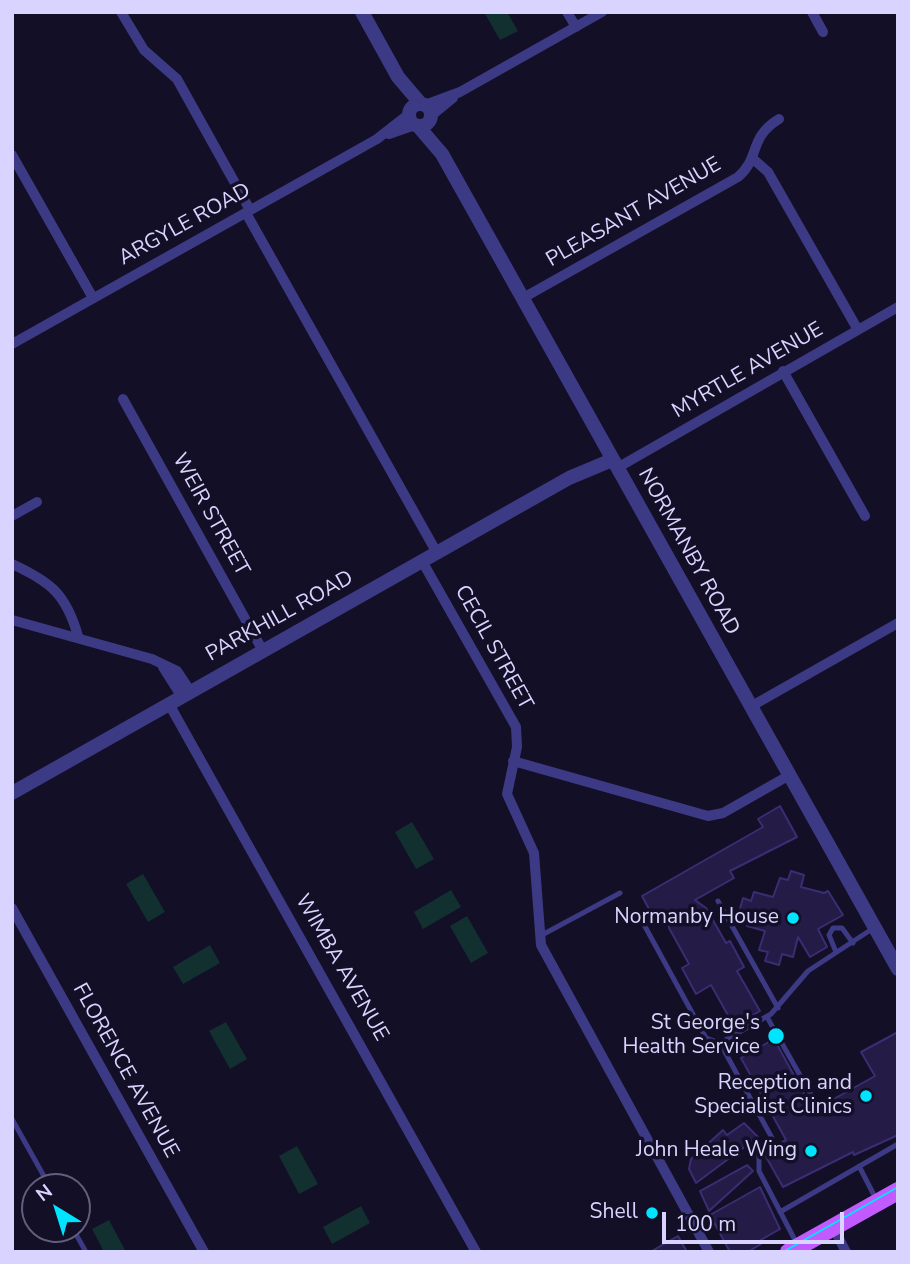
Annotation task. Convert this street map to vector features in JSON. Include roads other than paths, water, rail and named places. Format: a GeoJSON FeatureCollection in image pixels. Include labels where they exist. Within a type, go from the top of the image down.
{"type":"FeatureCollection","features":[{"type":"Feature","properties":{"kind":"main road"},"geometry":{"type":"LineString","coordinates":[[794,1249],[898,1191]]}},
{"type":"Feature","properties":{"kind":"street"},"geometry":{"type":"LineString","coordinates":[[121,12],[144,50],[177,79],[437,553]]}},
{"type":"Feature","properties":{"kind":"street","name":"NORMANBY ROAD"},"geometry":{"type":"LineString","coordinates":[[362,12],[898,969]]}},
{"type":"Feature","properties":{"kind":"street"},"geometry":{"type":"LineString","coordinates":[[567,12],[576,27]]}},
{"type":"Feature","properties":{"kind":"street","name":"ARGYLE ROAD"},"geometry":{"type":"LineString","coordinates":[[12,344],[602,12]]}},
{"type":"Feature","properties":{"kind":"street"},"geometry":{"type":"LineString","coordinates":[[812,12],[823,32]]}},
{"type":"Feature","properties":{"kind":"street","name":"PLEASANT AVENUE"},"geometry":{"type":"LineString","coordinates":[[523,298],[738,177],[752,158],[760,134],[779,119]]}},
{"type":"Feature","properties":{"kind":"street"},"geometry":{"type":"LineString","coordinates":[[12,155],[93,298]]}},
{"type":"Feature","properties":{"kind":"street"},"geometry":{"type":"LineString","coordinates":[[752,158],[768,172],[858,330]]}},
{"type":"Feature","properties":{"kind":"street","name":"MYRTLE AVENUE"},"geometry":{"type":"LineString","coordinates":[[612,459],[783,371],[898,307]]}},
{"type":"Feature","properties":{"kind":"street"},"geometry":{"type":"LineString","coordinates":[[783,371],[864,516]]}},
{"type":"Feature","properties":{"kind":"street","name":"WEIR STREET"},"geometry":{"type":"LineString","coordinates":[[123,399],[263,651]]}},
{"type":"Feature","properties":{"kind":"street","name":"PARKHILL ROAD"},"geometry":{"type":"LineString","coordinates":[[12,793],[569,478],[612,459]]}},
{"type":"Feature","properties":{"kind":"street"},"geometry":{"type":"LineString","coordinates":[[12,516],[37,502]]}},
{"type":"Feature","properties":{"kind":"street","name":"CECIL STREET"},"geometry":{"type":"LineString","coordinates":[[422,561],[513,720],[518,734],[507,794],[530,840],[537,865],[538,937],[709,1252]]}},
{"type":"Feature","properties":{"kind":"street"},"geometry":{"type":"LineString","coordinates":[[12,564],[58,592],[69,608],[78,636]]}},
{"type":"Feature","properties":{"kind":"street"},"geometry":{"type":"LineString","coordinates":[[12,620],[78,636]]}},
{"type":"Feature","properties":{"kind":"street"},"geometry":{"type":"LineString","coordinates":[[750,707],[898,624]]}},
{"type":"Feature","properties":{"kind":"street","name":"WIMBA AVENUE"},"geometry":{"type":"LineString","coordinates":[[78,636],[132,652],[161,664],[476,1252]]}},
{"type":"Feature","properties":{"kind":"street"},"geometry":{"type":"LineString","coordinates":[[513,761],[708,816],[723,813],[788,776]]}},
{"type":"Feature","properties":{"kind":"street","name":"FLORENCE AVENUE"},"geometry":{"type":"LineString","coordinates":[[12,908],[204,1252]]}},
{"type":"Feature","properties":{"kind":"street"},"geometry":{"type":"LineString","coordinates":[[832,1227],[846,1252]]}},
{"type":"Feature","properties":{"kind":"lane"},"geometry":{"type":"LineString","coordinates":[[538,937],[620,893]]}},
{"type":"Feature","properties":{"kind":"lane"},"geometry":{"type":"LineString","coordinates":[[719,901],[778,1008]]}},
{"type":"Feature","properties":{"kind":"lane"},"geometry":{"type":"LineString","coordinates":[[642,921],[706,1038],[720,1043],[772,1138],[759,1150],[759,1171],[780,1212],[794,1249]]}},
{"type":"Feature","properties":{"kind":"lane"},"geometry":{"type":"LineString","coordinates":[[836,953],[829,935],[833,928],[842,928],[853,943]]}},
{"type":"Feature","properties":{"kind":"lane"},"geometry":{"type":"LineString","coordinates":[[720,1043],[767,1017],[778,1008],[808,971],[875,928]]}},
{"type":"Feature","properties":{"kind":"lane"},"geometry":{"type":"LineString","coordinates":[[767,1017],[818,1107]]}},
{"type":"Feature","properties":{"kind":"lane"},"geometry":{"type":"LineString","coordinates":[[12,1119],[42,1173]]}},
{"type":"Feature","properties":{"kind":"lane"},"geometry":{"type":"LineString","coordinates":[[780,1212],[898,1144]]}},
{"type":"Feature","properties":{"kind":"lane"},"geometry":{"type":"LineString","coordinates":[[859,1166],[878,1202]]}},
{"type":"Feature","properties":{"kind":"tram line"},"geometry":{"type":"LineString","coordinates":[[783,1252],[898,1187]]}},
{"type":"Feature","properties":{"kind":"place","name":"Normanby House"},"geometry":{"type":"Point","coordinates":[793,918]}},
{"type":"Feature","properties":{"kind":"place","name":"St George's Health Service"},"geometry":{"type":"Point","coordinates":[776,1036]}},
{"type":"Feature","properties":{"kind":"place","name":"Reception and Specialist Clinics"},"geometry":{"type":"Point","coordinates":[866,1096]}},
{"type":"Feature","properties":{"kind":"place","name":"John Heale Wing"},"geometry":{"type":"Point","coordinates":[811,1151]}},
{"type":"Feature","properties":{"kind":"place","name":"Shell"},"geometry":{"type":"Point","coordinates":[652,1213]}}]}
